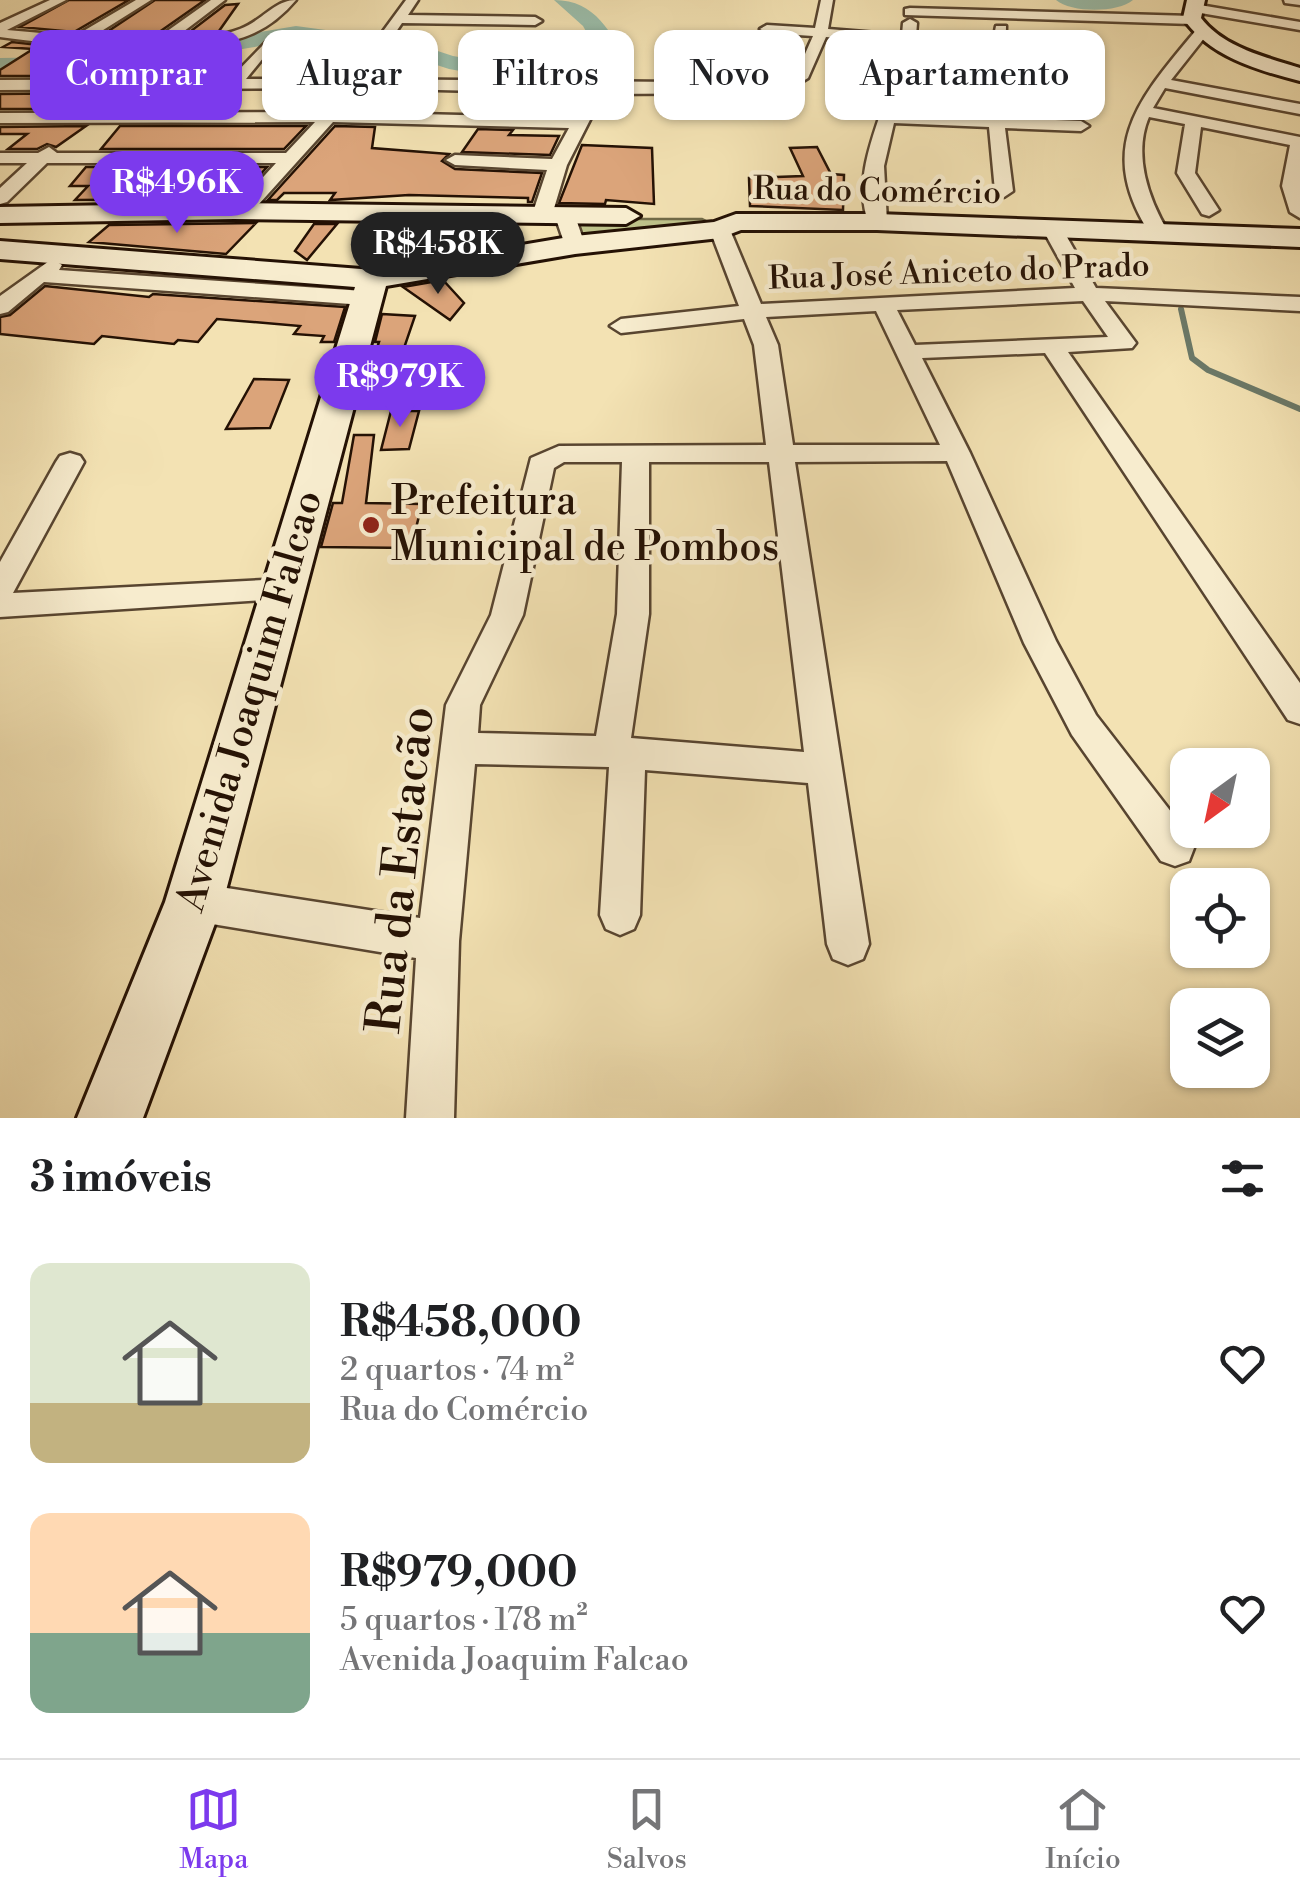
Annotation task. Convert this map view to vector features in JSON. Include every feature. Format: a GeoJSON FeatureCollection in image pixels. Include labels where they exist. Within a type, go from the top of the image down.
{"type":"FeatureCollection","features":[{"type":"Feature","properties":{"kind":"main road"},"geometry":{"type":"LineString","coordinates":[[1196,15],[1242,53],[1300,75]]}},
{"type":"Feature","properties":{"kind":"main road"},"geometry":{"type":"LineString","coordinates":[[0,215],[242,211],[716,216],[728,226]]}},
{"type":"Feature","properties":{"kind":"main road","name":"Rua do Comércio"},"geometry":{"type":"LineString","coordinates":[[0,250],[50,266],[369,288],[574,245],[728,226],[878,222],[1300,238]]}},
{"type":"Feature","properties":{"kind":"main road","name":"Avenida Joaquim Falcao"},"geometry":{"type":"LineString","coordinates":[[110,1118],[194,902],[369,288]]}},
{"type":"Feature","properties":{"kind":"street"},"geometry":{"type":"LineString","coordinates":[[0,30],[60,0]]}},
{"type":"Feature","properties":{"kind":"street"},"geometry":{"type":"LineString","coordinates":[[94,30],[144,0]]}},
{"type":"Feature","properties":{"kind":"street"},"geometry":{"type":"LineString","coordinates":[[178,30],[219,0]]}},
{"type":"Feature","properties":{"kind":"street"},"geometry":{"type":"LineString","coordinates":[[242,32],[290,0]]}},
{"type":"Feature","properties":{"kind":"street"},"geometry":{"type":"LineString","coordinates":[[389,30],[412,0]]}},
{"type":"Feature","properties":{"kind":"street"},"geometry":{"type":"LineString","coordinates":[[634,86],[788,87],[800,80],[821,34],[827,0]]}},
{"type":"Feature","properties":{"kind":"street"},"geometry":{"type":"LineString","coordinates":[[966,0],[997,4],[1002,16],[1000,30]]}},
{"type":"Feature","properties":{"kind":"street"},"geometry":{"type":"LineString","coordinates":[[1290,0],[1300,1]]}},
{"type":"Feature","properties":{"kind":"street"},"geometry":{"type":"LineString","coordinates":[[910,6],[1002,16],[1196,15],[1300,26]]}},
{"type":"Feature","properties":{"kind":"street"},"geometry":{"type":"LineString","coordinates":[[1196,15],[1132,145],[1162,175],[1209,210]]}},
{"type":"Feature","properties":{"kind":"street"},"geometry":{"type":"LineString","coordinates":[[398,19],[535,21]]}},
{"type":"Feature","properties":{"kind":"street"},"geometry":{"type":"LineString","coordinates":[[766,29],[825,34]]}},
{"type":"Feature","properties":{"kind":"street"},"geometry":{"type":"LineString","coordinates":[[0,30],[30,33]]}},
{"type":"Feature","properties":{"kind":"street"},"geometry":{"type":"LineString","coordinates":[[242,75],[262,51]]}},
{"type":"Feature","properties":{"kind":"street"},"geometry":{"type":"LineString","coordinates":[[1162,83],[1300,108]]}},
{"type":"Feature","properties":{"kind":"street"},"geometry":{"type":"LineString","coordinates":[[0,85],[30,85]]}},
{"type":"Feature","properties":{"kind":"street"},"geometry":{"type":"LineString","coordinates":[[1145,112],[1300,142],[1290,178],[1300,212]]}},
{"type":"Feature","properties":{"kind":"street"},"geometry":{"type":"LineString","coordinates":[[0,118],[30,118]]}},
{"type":"Feature","properties":{"kind":"street"},"geometry":{"type":"LineString","coordinates":[[70,131],[81,120]]}},
{"type":"Feature","properties":{"kind":"street"},"geometry":{"type":"LineString","coordinates":[[242,211],[325,120]]}},
{"type":"Feature","properties":{"kind":"street"},"geometry":{"type":"LineString","coordinates":[[530,120],[580,122],[558,165],[553,215],[574,245]]}},
{"type":"Feature","properties":{"kind":"street"},"geometry":{"type":"LineString","coordinates":[[878,222],[873,178],[885,120]]}},
{"type":"Feature","properties":{"kind":"street"},"geometry":{"type":"LineString","coordinates":[[941,120],[1081,126]]}},
{"type":"Feature","properties":{"kind":"street"},"geometry":{"type":"LineString","coordinates":[[1158,233],[1149,217],[1162,175],[1194,120]]}},
{"type":"Feature","properties":{"kind":"street"},"geometry":{"type":"LineString","coordinates":[[997,122],[1004,190]]}},
{"type":"Feature","properties":{"kind":"street"},"geometry":{"type":"LineString","coordinates":[[0,158],[49,151],[291,158]]}},
{"type":"Feature","properties":{"kind":"street"},"geometry":{"type":"LineString","coordinates":[[0,198],[49,151]]}},
{"type":"Feature","properties":{"kind":"street"},"geometry":{"type":"LineString","coordinates":[[455,160],[558,165]]}},
{"type":"Feature","properties":{"kind":"street"},"geometry":{"type":"LineString","coordinates":[[728,226],[766,345],[848,944]]}},
{"type":"Feature","properties":{"kind":"street"},"geometry":{"type":"LineString","coordinates":[[905,352],[1124,342],[1089,294],[1053,230]]}},
{"type":"Feature","properties":{"kind":"street"},"geometry":{"type":"LineString","coordinates":[[0,306],[50,266]]}},
{"type":"Feature","properties":{"kind":"street","name":"Rua José Aniceto do Prado"},"geometry":{"type":"LineString","coordinates":[[621,326],[754,311],[1089,294],[1300,304]]}},
{"type":"Feature","properties":{"kind":"street"},"geometry":{"type":"LineString","coordinates":[[884,306],[956,453],[1040,643],[1084,725],[1170,841]]}},
{"type":"Feature","properties":{"kind":"street"},"geometry":{"type":"LineString","coordinates":[[1053,348],[1300,710]]}},
{"type":"Feature","properties":{"kind":"street"},"geometry":{"type":"LineString","coordinates":[[620,915],[620,753],[633,614],[636,453],[956,453]]}},
{"type":"Feature","properties":{"kind":"street","name":"Rua da Estacão"},"geometry":{"type":"LineString","coordinates":[[430,1118],[438,942],[463,705],[507,615],[541,464],[558,454],[636,453]]}},
{"type":"Feature","properties":{"kind":"street"},"geometry":{"type":"LineString","coordinates":[[0,588],[70,462]]}},
{"type":"Feature","properties":{"kind":"street"},"geometry":{"type":"LineString","coordinates":[[0,605],[283,590]]}},
{"type":"Feature","properties":{"kind":"street"},"geometry":{"type":"LineString","coordinates":[[456,748],[620,753],[824,769]]}},
{"type":"Feature","properties":{"kind":"street"},"geometry":{"type":"LineString","coordinates":[[194,902],[438,942]]}},
{"type":"Feature","properties":{"kind":"green space"},"geometry":{"type":"Polygon","coordinates":[[[585,219],[702,219],[710,223],[580,236],[576,223],[585,219]]]}},
{"type":"Feature","properties":{"kind":"building"},"geometry":{"type":"Polygon","coordinates":[[[69,0],[129,0],[77,30],[20,27],[69,0]]]}},
{"type":"Feature","properties":{"kind":"building"},"geometry":{"type":"Polygon","coordinates":[[[155,0],[205,0],[162,30],[110,30],[155,0]]]}},
{"type":"Feature","properties":{"kind":"building"},"geometry":{"type":"Polygon","coordinates":[[[238,4],[220,30],[192,30],[225,5],[238,4]]]}},
{"type":"Feature","properties":{"kind":"building"},"geometry":{"type":"Polygon","coordinates":[[[12,42],[30,44],[30,49],[3,47],[12,42]]]}},
{"type":"Feature","properties":{"kind":"building"},"geometry":{"type":"Polygon","coordinates":[[[30,51],[30,76],[0,76],[0,70],[30,51]]]}},
{"type":"Feature","properties":{"kind":"building"},"geometry":{"type":"Polygon","coordinates":[[[0,94],[30,94],[30,109],[0,109],[0,94]]]}},
{"type":"Feature","properties":{"kind":"building"},"geometry":{"type":"Polygon","coordinates":[[[86,126],[56,147],[47,144],[37,149],[8,149],[27,134],[0,134],[0,127],[86,126]]]}},
{"type":"Feature","properties":{"kind":"building"},"geometry":{"type":"Polygon","coordinates":[[[120,126],[306,126],[284,149],[101,149],[120,126]]]}},
{"type":"Feature","properties":{"kind":"building"},"geometry":{"type":"Polygon","coordinates":[[[335,126],[375,127],[372,148],[449,154],[442,161],[455,169],[542,173],[532,202],[528,198],[409,195],[330,200],[335,193],[284,193],[277,200],[268,200],[335,126]]]}},
{"type":"Feature","properties":{"kind":"building"},"geometry":{"type":"Polygon","coordinates":[[[478,129],[513,130],[509,135],[559,136],[550,155],[462,152],[478,129]]]}},
{"type":"Feature","properties":{"kind":"building"},"geometry":{"type":"Polygon","coordinates":[[[582,145],[652,148],[654,204],[606,200],[605,204],[559,203],[582,145]]]}},
{"type":"Feature","properties":{"kind":"building"},"geometry":{"type":"Polygon","coordinates":[[[817,147],[831,174],[844,175],[843,210],[750,206],[749,178],[803,176],[790,148],[817,147]]]}},
{"type":"Feature","properties":{"kind":"building"},"geometry":{"type":"Polygon","coordinates":[[[86,167],[267,167],[238,199],[75,200],[88,186],[70,186],[86,167]]]}},
{"type":"Feature","properties":{"kind":"building"},"geometry":{"type":"Polygon","coordinates":[[[256,223],[226,254],[89,242],[109,225],[256,223]]]}},
{"type":"Feature","properties":{"kind":"building"},"geometry":{"type":"Polygon","coordinates":[[[314,224],[337,224],[307,260],[295,251],[314,224]]]}},
{"type":"Feature","properties":{"kind":"building"},"geometry":{"type":"Polygon","coordinates":[[[443,280],[464,303],[450,320],[403,287],[443,280]]]}},
{"type":"Feature","properties":{"kind":"building"},"geometry":{"type":"Polygon","coordinates":[[[45,286],[149,297],[153,294],[345,307],[334,342],[321,342],[324,336],[294,334],[300,326],[217,319],[198,342],[178,340],[174,344],[102,336],[94,344],[0,334],[0,317],[10,315],[45,286]]]}},
{"type":"Feature","properties":{"kind":"building"},"geometry":{"type":"Polygon","coordinates":[[[382,314],[415,316],[390,389],[363,389],[379,342],[375,342],[382,314]]]}},
{"type":"Feature","properties":{"kind":"building"},"geometry":{"type":"Polygon","coordinates":[[[254,379],[289,380],[270,428],[226,429],[254,379]]]}},
{"type":"Feature","properties":{"kind":"building"},"geometry":{"type":"Polygon","coordinates":[[[391,411],[419,411],[409,449],[381,450],[391,411]]]}},
{"type":"Feature","properties":{"kind":"building","name":"Prefeitura Municipal de Pombos"},"geometry":{"type":"Polygon","coordinates":[[[354,435],[374,435],[366,503],[422,504],[411,548],[321,547],[333,503],[342,503],[354,435]]]}},
{"type":"Feature","properties":{"kind":"waterway"},"geometry":{"type":"LineString","coordinates":[[0,65],[116,63],[296,33],[407,48],[449,62],[535,77],[601,81],[619,72],[619,65],[591,22],[564,0]]}},
{"type":"Feature","properties":{"kind":"waterway"},"geometry":{"type":"LineString","coordinates":[[1066,0],[1123,0]]}},
{"type":"Feature","properties":{"kind":"waterway"},"geometry":{"type":"LineString","coordinates":[[1181,309],[1192,358],[1208,370],[1300,409]]}},
{"type":"Feature","properties":{"kind":"place","name":"Prefeitura Municipal de Pombos"},"geometry":{"type":"Point","coordinates":[371,525]}}]}
